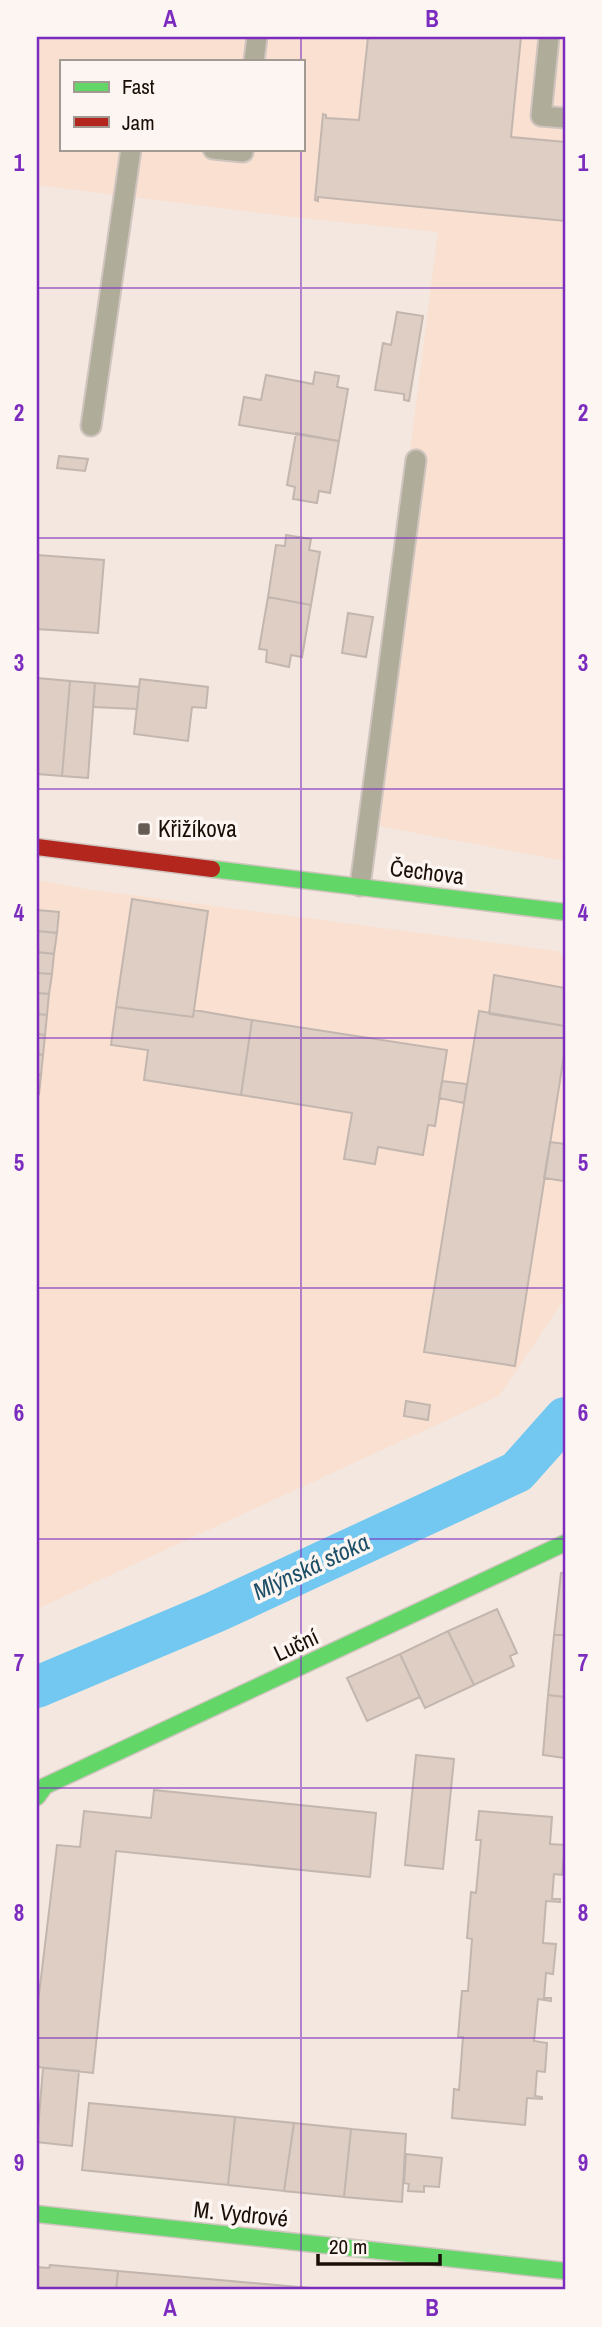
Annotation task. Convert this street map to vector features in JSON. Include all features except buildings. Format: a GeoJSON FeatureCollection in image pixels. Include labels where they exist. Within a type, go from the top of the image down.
{"type":"FeatureCollection","features":[{"type":"Feature","properties":{"kind":"street","name":"Čechova"},"geometry":{"type":"LineString","coordinates":[[37,848],[565,912]]}},
{"type":"Feature","properties":{"kind":"street","name":"Luční"},"geometry":{"type":"LineString","coordinates":[[41,1791],[565,1543]]}},
{"type":"Feature","properties":{"kind":"street","name":"M. Vydrové"},"geometry":{"type":"LineString","coordinates":[[37,2214],[565,2271]]}},
{"type":"Feature","properties":{"kind":"lane"},"geometry":{"type":"LineString","coordinates":[[254,60],[257,37]]}},
{"type":"Feature","properties":{"kind":"lane"},"geometry":{"type":"LineString","coordinates":[[549,37],[541,116],[565,118]]}},
{"type":"Feature","properties":{"kind":"lane"},"geometry":{"type":"LineString","coordinates":[[91,426],[131,150]]}},
{"type":"Feature","properties":{"kind":"lane"},"geometry":{"type":"LineString","coordinates":[[223,150],[243,150]]}},
{"type":"Feature","properties":{"kind":"lane"},"geometry":{"type":"LineString","coordinates":[[360,886],[416,460]]}},
{"type":"Feature","properties":{"kind":"shaded area"},"geometry":{"type":"Polygon","coordinates":[[[37,37],[565,37],[565,861],[363,823],[438,232],[37,185],[37,37]]]}},
{"type":"Feature","properties":{"kind":"shaded area"},"geometry":{"type":"Polygon","coordinates":[[[37,880],[86,889],[557,951],[565,957],[565,1298],[499,1396],[37,1609],[37,880]]]}},
{"type":"Feature","properties":{"kind":"waterway","name":"Mlýnská stoka"},"geometry":{"type":"LineString","coordinates":[[37,1687],[215,1612],[517,1472],[565,1418]]}},
{"type":"Feature","properties":{"kind":"traffic: fast"},"geometry":{"type":"LineString","coordinates":[[212,869],[565,912]]}},
{"type":"Feature","properties":{"kind":"traffic: fast"},"geometry":{"type":"LineString","coordinates":[[37,1797],[45,1786],[565,1543]]}},
{"type":"Feature","properties":{"kind":"traffic: fast"},"geometry":{"type":"LineString","coordinates":[[37,2214],[565,2271]]}},
{"type":"Feature","properties":{"kind":"traffic: jam"},"geometry":{"type":"LineString","coordinates":[[37,847],[212,869]]}},
{"type":"Feature","properties":{"kind":"place","name":"Křižíkova"},"geometry":{"type":"Point","coordinates":[144,829]}}]}
